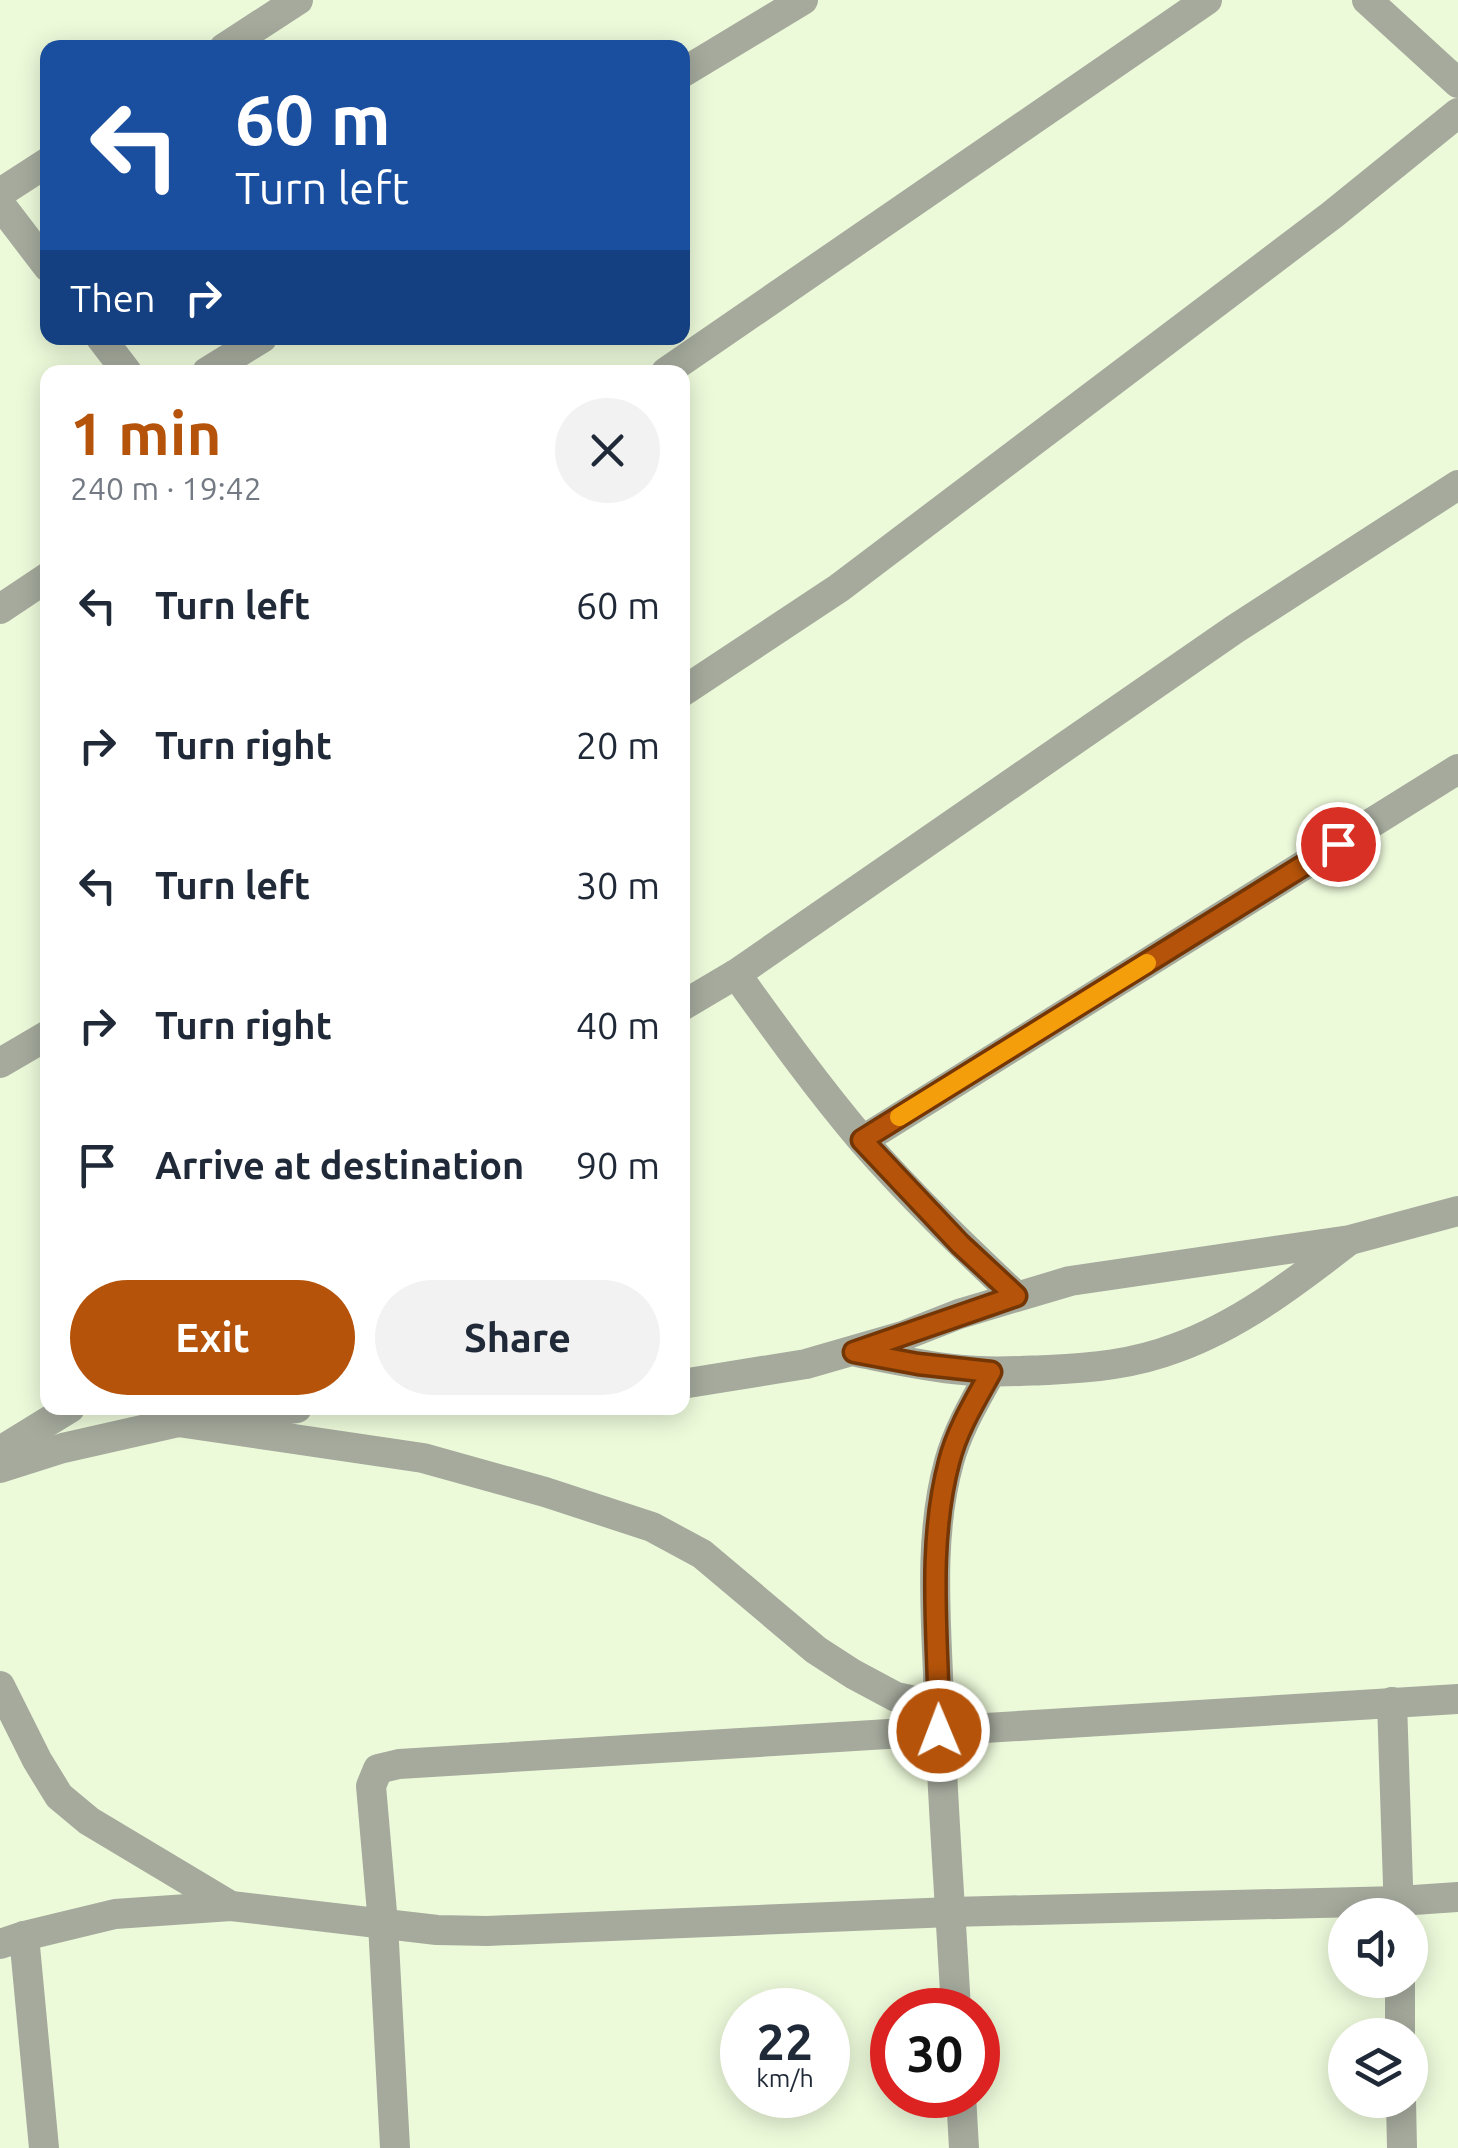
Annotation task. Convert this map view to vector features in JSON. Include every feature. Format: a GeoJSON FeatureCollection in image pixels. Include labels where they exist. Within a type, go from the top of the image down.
{"type":"FeatureCollection","features":[{"type":"Feature","properties":{"kind":"street"},"geometry":{"type":"LineString","coordinates":[[690,68],[803,0]]}},
{"type":"Feature","properties":{"kind":"street"},"geometry":{"type":"LineString","coordinates":[[676,365],[1207,0]]}},
{"type":"Feature","properties":{"kind":"street"},"geometry":{"type":"LineString","coordinates":[[1368,0],[1458,84]]}},
{"type":"Feature","properties":{"kind":"street"},"geometry":{"type":"LineString","coordinates":[[234,40],[278,5]]}},
{"type":"Feature","properties":{"kind":"street"},"geometry":{"type":"LineString","coordinates":[[690,687],[840,588],[1332,215],[1458,113]]}},
{"type":"Feature","properties":{"kind":"street"},"geometry":{"type":"LineString","coordinates":[[0,193],[40,167]]}},
{"type":"Feature","properties":{"kind":"street"},"geometry":{"type":"LineString","coordinates":[[0,204],[40,256]]}},
{"type":"Feature","properties":{"kind":"street"},"geometry":{"type":"LineString","coordinates":[[106,345],[121,365]]}},
{"type":"Feature","properties":{"kind":"street"},"geometry":{"type":"LineString","coordinates":[[218,365],[251,345]]}},
{"type":"Feature","properties":{"kind":"street"},"geometry":{"type":"LineString","coordinates":[[690,1001],[736,974],[1235,629],[1458,485]]}},
{"type":"Feature","properties":{"kind":"street"},"geometry":{"type":"LineString","coordinates":[[0,609],[40,583]]}},
{"type":"Feature","properties":{"kind":"street"},"geometry":{"type":"LineString","coordinates":[[862,1140],[1458,769]]}},
{"type":"Feature","properties":{"kind":"street"},"geometry":{"type":"LineString","coordinates":[[736,974],[862,1140],[960,1244],[1016,1296]]}},
{"type":"Feature","properties":{"kind":"street"},"geometry":{"type":"LineString","coordinates":[[0,1063],[40,1040]]}},
{"type":"Feature","properties":{"kind":"street"},"geometry":{"type":"LineString","coordinates":[[690,1383],[756,1374],[854,1352],[1070,1281],[1350,1240],[1458,1211]]}},
{"type":"Feature","properties":{"kind":"street"},"geometry":{"type":"LineString","coordinates":[[854,1352],[991,1372],[1136,1362],[1223,1327],[1287,1288],[1350,1240]]}},
{"type":"Feature","properties":{"kind":"street"},"geometry":{"type":"LineString","coordinates":[[955,1988],[934,1590],[949,1462],[967,1415],[991,1372]]}},
{"type":"Feature","properties":{"kind":"street"},"geometry":{"type":"LineString","coordinates":[[0,1451],[59,1415]]}},
{"type":"Feature","properties":{"kind":"street"},"geometry":{"type":"LineString","coordinates":[[0,1468],[63,1448],[178,1422],[238,1415]]}},
{"type":"Feature","properties":{"kind":"street"},"geometry":{"type":"LineString","coordinates":[[178,1422],[424,1458],[652,1526],[702,1554],[816,1650],[939,1718]]}},
{"type":"Feature","properties":{"kind":"street"},"geometry":{"type":"LineString","coordinates":[[0,1686],[60,1796],[90,1821],[231,1906]]}},
{"type":"Feature","properties":{"kind":"street"},"geometry":{"type":"LineString","coordinates":[[395,2148],[384,1924],[371,1786],[378,1769],[398,1764],[939,1718],[1458,1699]]}},
{"type":"Feature","properties":{"kind":"street"},"geometry":{"type":"LineString","coordinates":[[1392,1702],[1399,1898]]}},
{"type":"Feature","properties":{"kind":"street"},"geometry":{"type":"LineString","coordinates":[[1428,1903],[1458,1898]]}},
{"type":"Feature","properties":{"kind":"street"},"geometry":{"type":"LineString","coordinates":[[44,2148],[12,1940],[115,1914],[231,1906],[486,1932],[951,1912],[1328,1909]]}},
{"type":"Feature","properties":{"kind":"street"},"geometry":{"type":"LineString","coordinates":[[962,2118],[964,2148]]}},
{"type":"Feature","properties":{"kind":"street"},"geometry":{"type":"LineString","coordinates":[[1401,2118],[1402,2148]]}},
{"type":"Feature","properties":{"kind":"slow traffic"},"geometry":{"type":"LineString","coordinates":[[899,1117],[1147,963]]}},
{"type":"Feature","properties":{"kind":"route"},"geometry":{"type":"LineString","coordinates":[[939,1731],[934,1590],[940,1515],[949,1462],[967,1415],[991,1372],[854,1352],[1016,1296],[960,1244],[862,1140],[1338,844]]}}]}
